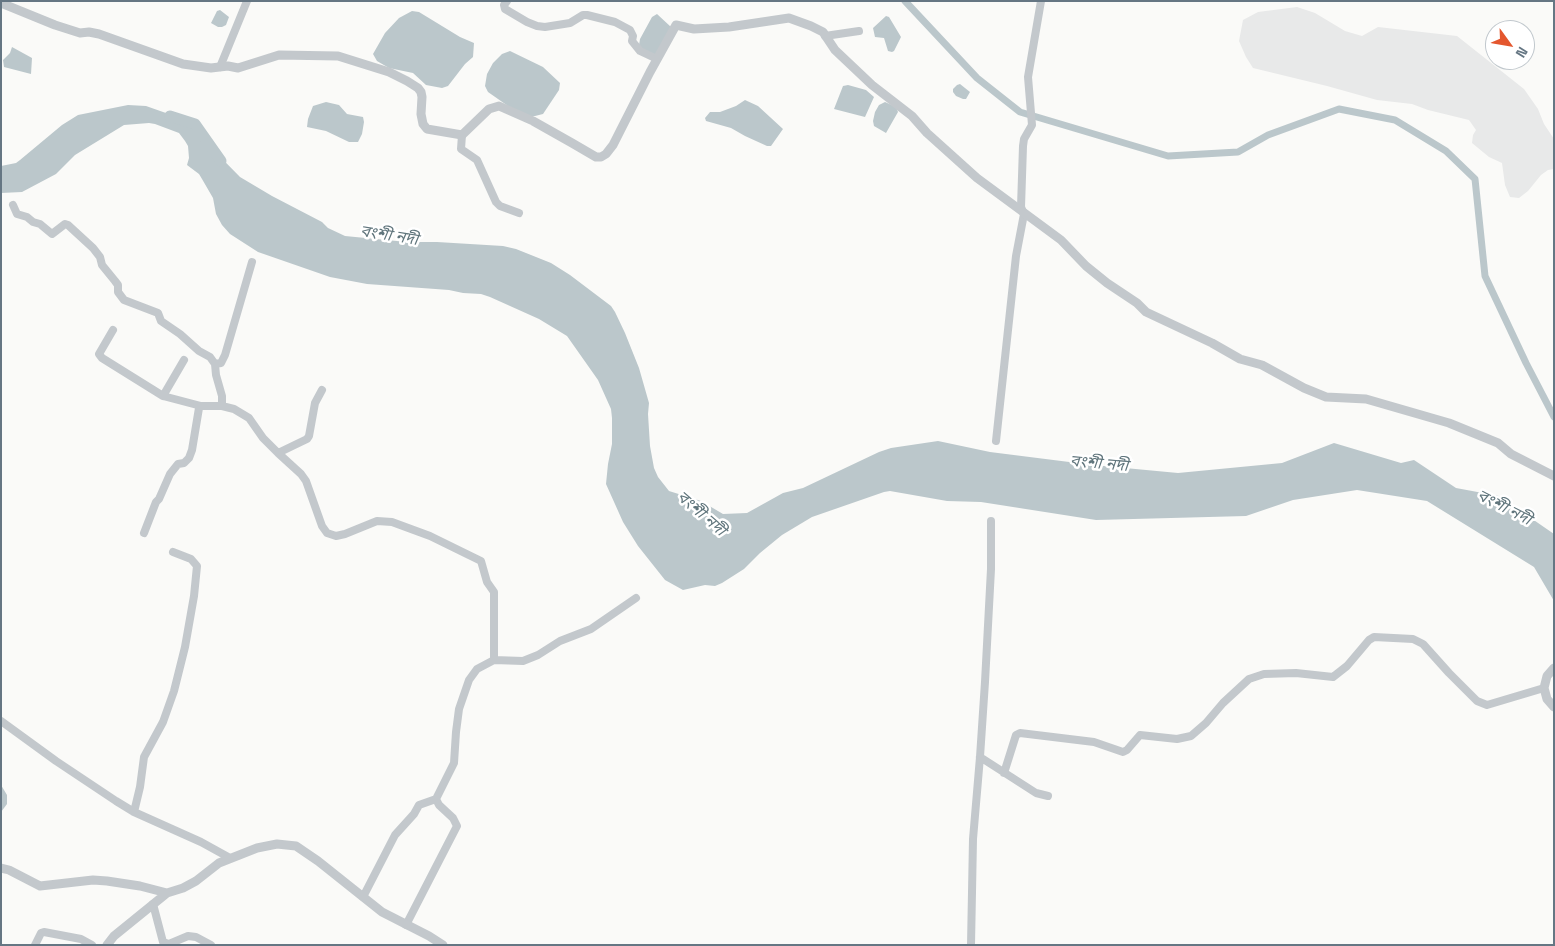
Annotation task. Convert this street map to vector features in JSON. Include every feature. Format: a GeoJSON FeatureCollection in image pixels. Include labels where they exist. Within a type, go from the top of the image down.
{"type":"FeatureCollection","features":[{"type":"Feature","properties":{"kind":"street"},"geometry":{"type":"LineString","coordinates":[[220,67],[246,1]]}},
{"type":"Feature","properties":{"kind":"street"},"geometry":{"type":"LineString","coordinates":[[507,1],[504,5],[505,9],[536,26],[545,27],[570,23],[583,15],[591,15],[615,22],[630,30],[633,36],[632,41],[640,51],[657,59]]}},
{"type":"Feature","properties":{"kind":"street"},"geometry":{"type":"LineString","coordinates":[[996,441],[1016,256],[1024,214],[1021,207],[1023,146],[1024,139],[1032,125],[1028,76],[1041,1]]}},
{"type":"Feature","properties":{"kind":"street"},"geometry":{"type":"LineString","coordinates":[[1,3],[55,25],[80,33],[99,34],[183,64],[211,68],[228,66],[238,68],[279,55],[338,56],[389,72],[407,81],[421,92],[421,114],[423,124],[427,129],[462,134]]}},
{"type":"Feature","properties":{"kind":"street"},"geometry":{"type":"LineString","coordinates":[[519,214],[500,206],[496,202],[477,160],[462,149],[462,134],[489,109],[500,106],[601,158],[613,146],[676,25],[694,28],[729,27],[789,18],[822,32],[836,50],[872,85],[912,116],[927,133],[977,178],[1061,240],[1086,266],[1146,312],[1212,343],[1240,359],[1262,365],[1304,388],[1326,397],[1366,399],[1470,431],[1498,444],[1511,454],[1554,476]]}},
{"type":"Feature","properties":{"kind":"street"},"geometry":{"type":"LineString","coordinates":[[825,36],[859,31]]}},
{"type":"Feature","properties":{"kind":"street"},"geometry":{"type":"LineString","coordinates":[[13,205],[17,214],[40,224],[52,234],[65,224],[68,225],[100,257],[102,265],[118,285],[118,292],[124,300],[158,313],[161,322],[180,334],[199,351],[210,357],[215,364],[216,376],[222,396],[222,406]]}},
{"type":"Feature","properties":{"kind":"street"},"geometry":{"type":"LineString","coordinates":[[215,364],[222,363],[225,356],[252,262]]}},
{"type":"Feature","properties":{"kind":"street"},"geometry":{"type":"LineString","coordinates":[[113,330],[99,354],[102,358],[162,396],[201,406],[222,406],[249,418],[278,453],[302,474],[319,520],[327,534],[336,536],[345,534],[377,521],[392,522],[430,536],[481,560],[487,582],[494,592],[494,660]]}},
{"type":"Feature","properties":{"kind":"street"},"geometry":{"type":"LineString","coordinates":[[162,396],[184,360]]}},
{"type":"Feature","properties":{"kind":"street"},"geometry":{"type":"LineString","coordinates":[[278,453],[307,439],[315,404],[322,390]]}},
{"type":"Feature","properties":{"kind":"street"},"geometry":{"type":"LineString","coordinates":[[144,533],[156,502],[170,474],[178,464],[184,463],[190,458],[199,408],[201,406]]}},
{"type":"Feature","properties":{"kind":"street"},"geometry":{"type":"LineString","coordinates":[[971,945],[972,839],[980,757],[991,569],[991,521]]}},
{"type":"Feature","properties":{"kind":"street"},"geometry":{"type":"LineString","coordinates":[[134,812],[144,758],[162,722],[174,691],[185,647],[194,596],[197,566],[190,559],[173,552]]}},
{"type":"Feature","properties":{"kind":"street"},"geometry":{"type":"LineString","coordinates":[[363,897],[395,835],[414,814],[419,805],[436,799],[454,763],[459,709],[469,680],[477,669],[494,660],[523,661],[560,641],[591,628],[636,598]]}},
{"type":"Feature","properties":{"kind":"street"},"geometry":{"type":"LineString","coordinates":[[1004,773],[1016,735],[1020,733],[1094,742],[1123,752],[1140,735],[1177,739],[1191,736],[1249,679],[1264,674],[1296,673],[1333,677],[1347,666],[1369,640],[1374,637],[1413,639],[1423,644],[1476,701],[1487,704],[1544,688]]}},
{"type":"Feature","properties":{"kind":"street"},"geometry":{"type":"LineString","coordinates":[[1554,668],[1547,676],[1544,688],[1547,698],[1554,707]]}},
{"type":"Feature","properties":{"kind":"street"},"geometry":{"type":"LineString","coordinates":[[1,721],[56,761],[134,812],[192,838],[230,858]]}},
{"type":"Feature","properties":{"kind":"street"},"geometry":{"type":"LineString","coordinates":[[980,757],[1036,794],[1048,796]]}},
{"type":"Feature","properties":{"kind":"street"},"geometry":{"type":"LineString","coordinates":[[406,925],[457,826],[453,818],[439,805],[436,799]]}},
{"type":"Feature","properties":{"kind":"street"},"geometry":{"type":"LineString","coordinates":[[107,945],[114,936],[167,893],[196,881],[219,862],[257,848],[277,844],[296,846],[382,912],[443,945]]}},
{"type":"Feature","properties":{"kind":"street"},"geometry":{"type":"LineString","coordinates":[[1,868],[9,870],[40,886],[107,880],[167,893]]}},
{"type":"Feature","properties":{"kind":"street"},"geometry":{"type":"LineString","coordinates":[[153,904],[163,942],[169,944],[188,936],[196,937],[211,945]]}},
{"type":"Feature","properties":{"kind":"street"},"geometry":{"type":"LineString","coordinates":[[35,945],[40,933],[44,932],[81,939],[92,945]]}},
{"type":"Feature","properties":{"kind":"shaded area"},"geometry":{"type":"Polygon","coordinates":[[[1297,7],[1315,13],[1345,31],[1362,36],[1378,27],[1457,36],[1485,58],[1485,70],[1500,70],[1524,89],[1538,109],[1544,124],[1554,139],[1554,169],[1548,170],[1541,175],[1528,191],[1519,198],[1510,197],[1505,185],[1502,163],[1489,157],[1472,143],[1476,130],[1469,120],[1412,104],[1377,100],[1253,68],[1239,41],[1243,20],[1258,12],[1297,7]]]}},
{"type":"Feature","properties":{"kind":"water"},"geometry":{"type":"Polygon","coordinates":[[[220,10],[229,17],[226,25],[218,27],[211,23],[217,11],[220,10]]]}},
{"type":"Feature","properties":{"kind":"water"},"geometry":{"type":"Polygon","coordinates":[[[412,11],[419,12],[460,37],[474,43],[473,57],[448,86],[442,88],[426,85],[413,73],[389,68],[377,61],[373,54],[385,33],[399,18],[412,11]]]}},
{"type":"Feature","properties":{"kind":"water"},"geometry":{"type":"Polygon","coordinates":[[[657,14],[671,27],[657,54],[651,54],[639,45],[640,39],[652,17],[657,14]]]}},
{"type":"Feature","properties":{"kind":"water"},"geometry":{"type":"Polygon","coordinates":[[[886,16],[889,17],[901,37],[892,52],[888,51],[884,38],[875,37],[873,28],[886,16]]]}},
{"type":"Feature","properties":{"kind":"water"},"geometry":{"type":"Polygon","coordinates":[[[12,47],[32,58],[31,74],[4,67],[3,60],[10,53],[12,47]]]}},
{"type":"Feature","properties":{"kind":"water"},"geometry":{"type":"Polygon","coordinates":[[[510,51],[543,67],[560,83],[559,90],[543,114],[531,117],[508,106],[488,92],[485,86],[487,74],[493,63],[502,54],[510,51]]]}},
{"type":"Feature","properties":{"kind":"water"},"geometry":{"type":"Polygon","coordinates":[[[960,84],[970,92],[966,99],[956,96],[953,92],[953,89],[960,84]]]}},
{"type":"Feature","properties":{"kind":"water"},"geometry":{"type":"Polygon","coordinates":[[[848,85],[866,90],[874,97],[865,117],[834,109],[843,86],[848,85]]]}},
{"type":"Feature","properties":{"kind":"water"},"geometry":{"type":"Polygon","coordinates":[[[745,100],[758,106],[783,129],[771,146],[767,146],[731,128],[706,121],[705,118],[710,112],[720,112],[736,106],[745,100]]]}},
{"type":"Feature","properties":{"kind":"water"},"geometry":{"type":"Polygon","coordinates":[[[326,102],[339,105],[347,114],[363,117],[362,134],[358,142],[349,142],[326,131],[307,127],[313,106],[326,102]]]}},
{"type":"Feature","properties":{"kind":"water"},"geometry":{"type":"Polygon","coordinates":[[[885,102],[896,107],[898,112],[886,133],[874,126],[873,121],[879,105],[885,102]]]}},
{"type":"Feature","properties":{"kind":"water"},"geometry":{"type":"Polygon","coordinates":[[[128,105],[146,106],[183,119],[240,177],[345,236],[407,242],[503,246],[516,249],[551,263],[570,275],[611,306],[625,333],[639,368],[649,403],[650,446],[654,468],[658,477],[669,491],[701,501],[723,514],[747,513],[783,493],[803,488],[879,452],[891,448],[938,441],[990,452],[1178,473],[1282,463],[1334,443],[1401,463],[1414,460],[1456,488],[1499,496],[1554,534],[1554,601],[1534,567],[1427,501],[1357,490],[1293,500],[1246,516],[1096,520],[981,502],[947,501],[890,491],[812,517],[782,535],[744,569],[722,583],[715,586],[705,585],[683,590],[665,580],[638,546],[623,522],[606,484],[612,444],[612,418],[611,409],[598,380],[567,336],[539,319],[481,294],[367,284],[330,277],[258,252],[230,234],[222,225],[216,214],[213,198],[202,179],[199,174],[187,165],[189,158],[188,146],[179,133],[155,124],[124,125],[75,155],[56,174],[22,192],[1,193],[1,166],[16,163],[62,125],[78,115],[128,105]]]}},
{"type":"Feature","properties":{"kind":"water"},"geometry":{"type":"Polygon","coordinates":[[[1,785],[7,795],[7,804],[1,812],[1,785]]]}},
{"type":"Feature","properties":{"kind":"waterway"},"geometry":{"type":"LineString","coordinates":[[905,1],[977,78],[1020,112],[1168,156],[1238,152],[1268,135],[1339,109],[1395,120],[1446,151],[1475,179],[1485,276],[1554,417]]}},
{"type":"Feature","properties":{"kind":"waterway","name":"বংশী নদী"},"geometry":{"type":"LineString","coordinates":[[170,116],[195,124],[221,161]]}}]}
